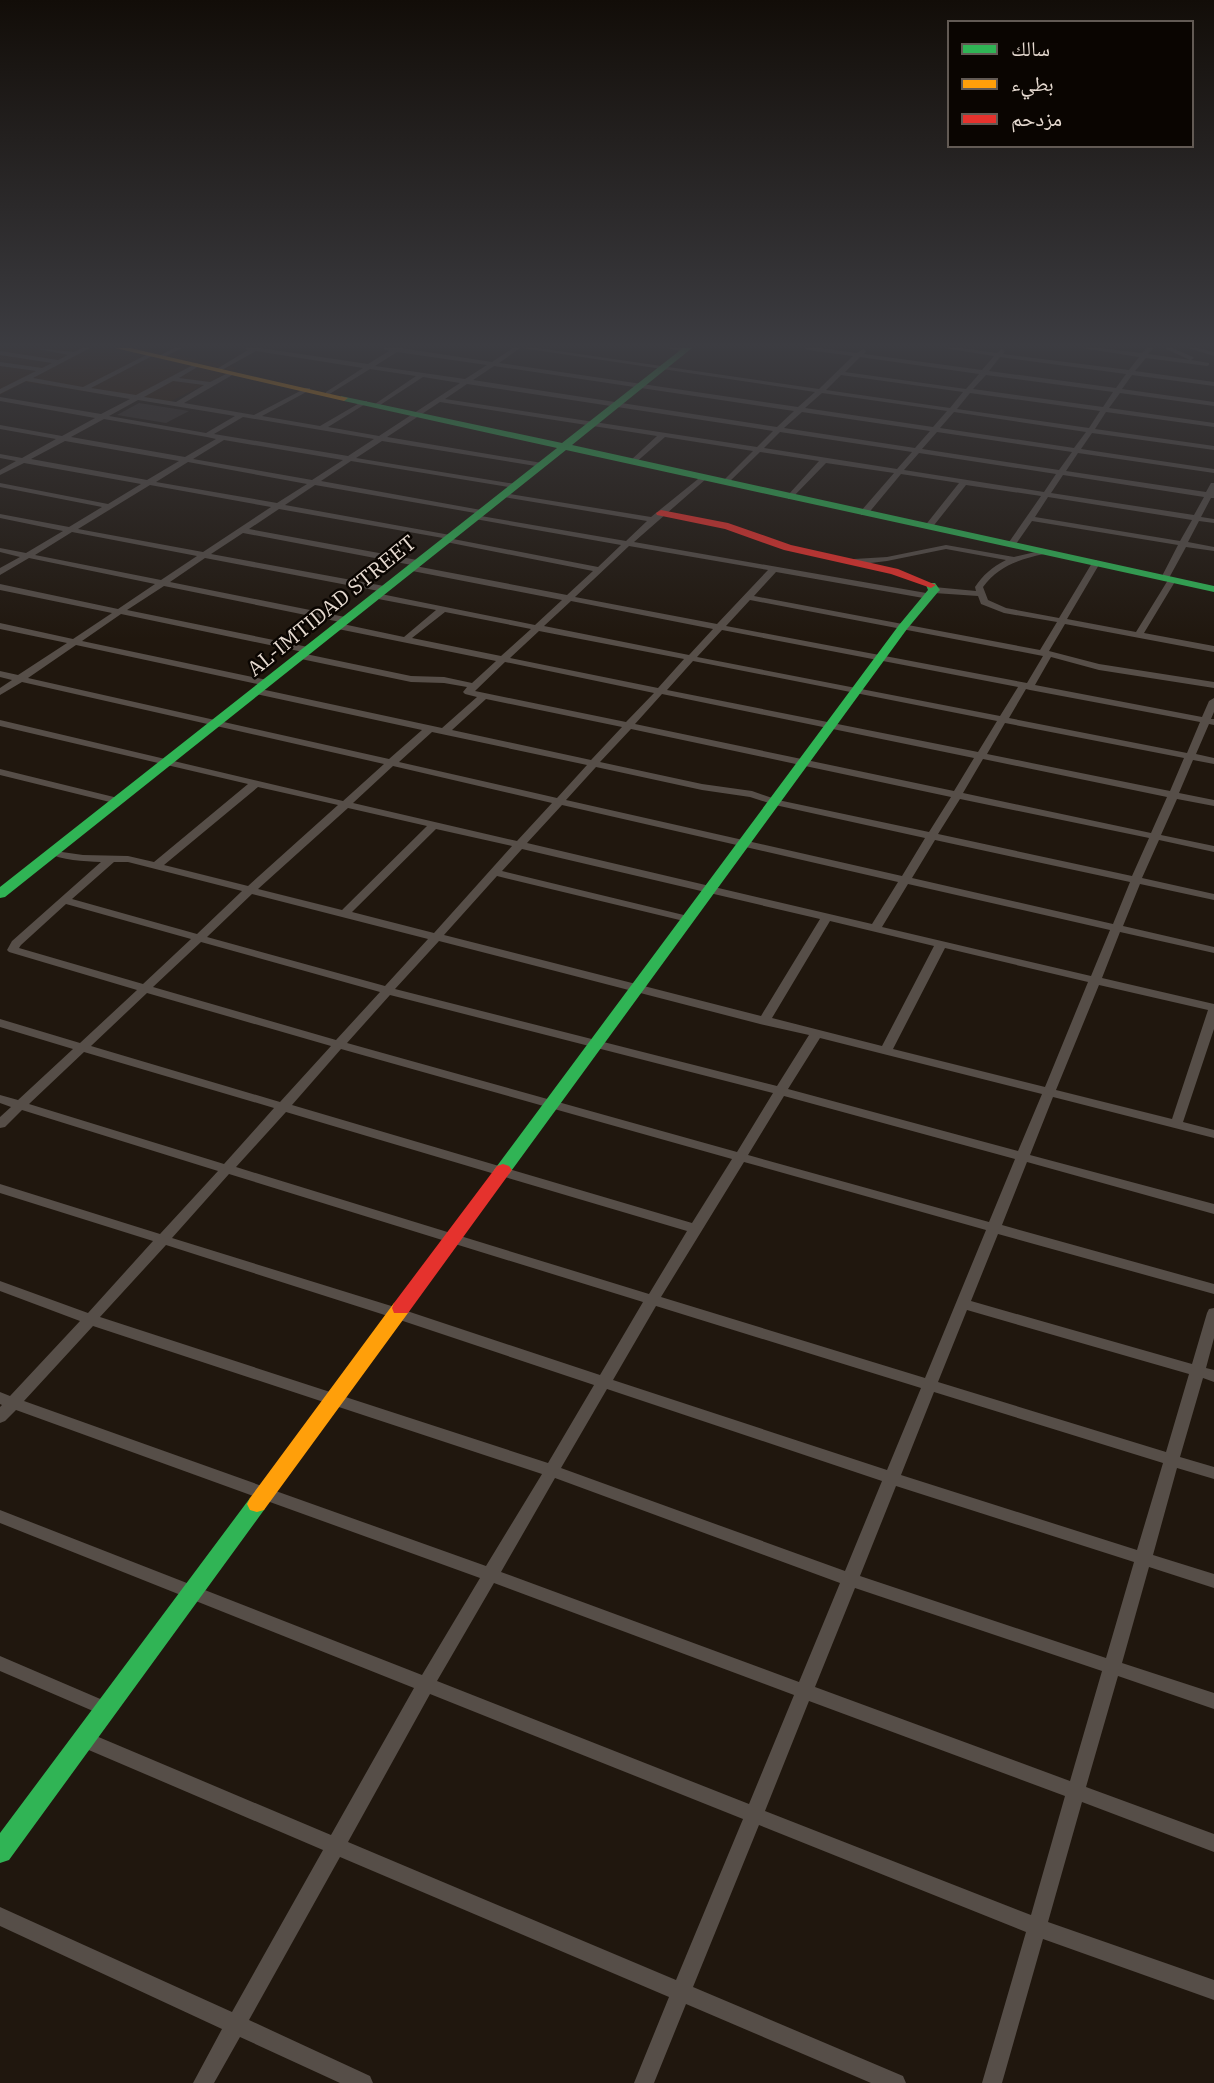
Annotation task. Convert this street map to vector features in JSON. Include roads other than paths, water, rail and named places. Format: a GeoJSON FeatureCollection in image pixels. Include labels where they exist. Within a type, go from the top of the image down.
{"type":"FeatureCollection","features":[{"type":"Feature","properties":{"kind":"street"},"geometry":{"type":"LineString","coordinates":[[0,474],[52,445]]}},
{"type":"Feature","properties":{"kind":"street"},"geometry":{"type":"LineString","coordinates":[[105,445],[478,514],[627,545],[773,570],[932,593],[980,594]]}},
{"type":"Feature","properties":{"kind":"street"},"geometry":{"type":"LineString","coordinates":[[0,572],[211,445]]}},
{"type":"Feature","properties":{"kind":"street"},"geometry":{"type":"LineString","coordinates":[[3,1843],[106,1709],[903,627],[932,593],[932,585],[910,576],[788,548],[728,526],[657,517],[264,445]]}},
{"type":"Feature","properties":{"kind":"street"},"geometry":{"type":"LineString","coordinates":[[0,692],[372,445]]}},
{"type":"Feature","properties":{"kind":"street"},"geometry":{"type":"LineString","coordinates":[[419,445],[542,465]]}},
{"type":"Feature","properties":{"kind":"street"},"geometry":{"type":"LineString","coordinates":[[555,445],[928,527],[1013,552]]}},
{"type":"Feature","properties":{"kind":"street"},"geometry":{"type":"LineString","coordinates":[[634,462],[653,445]]}},
{"type":"Feature","properties":{"kind":"street"},"geometry":{"type":"LineString","coordinates":[[733,445],[1214,521]]}},
{"type":"Feature","properties":{"kind":"street"},"geometry":{"type":"LineString","coordinates":[[727,482],[763,445]]}},
{"type":"Feature","properties":{"kind":"street"},"geometry":{"type":"LineString","coordinates":[[885,445],[1211,495]]}},
{"type":"Feature","properties":{"kind":"street"},"geometry":{"type":"LineString","coordinates":[[864,513],[920,445]]}},
{"type":"Feature","properties":{"kind":"street"},"geometry":{"type":"LineString","coordinates":[[1037,445],[1214,471]]}},
{"type":"Feature","properties":{"kind":"street"},"geometry":{"type":"LineString","coordinates":[[1080,445],[1029,518],[1013,552],[983,580],[979,587],[984,602],[992,607],[1214,649]]}},
{"type":"Feature","properties":{"kind":"street"},"geometry":{"type":"LineString","coordinates":[[1195,445],[1214,448]]}},
{"type":"Feature","properties":{"kind":"street","name":"AL-IMTIDAD STREET"},"geometry":{"type":"LineString","coordinates":[[3,887],[118,801],[563,447]]}},
{"type":"Feature","properties":{"kind":"street"},"geometry":{"type":"LineString","coordinates":[[0,456],[277,506],[600,570]]}},
{"type":"Feature","properties":{"kind":"street"},"geometry":{"type":"LineString","coordinates":[[791,497],[825,459]]}},
{"type":"Feature","properties":{"kind":"street"},"geometry":{"type":"LineString","coordinates":[[703,477],[468,692],[1214,849]]}},
{"type":"Feature","properties":{"kind":"street"},"geometry":{"type":"LineString","coordinates":[[928,527],[964,482]]}},
{"type":"Feature","properties":{"kind":"street"},"geometry":{"type":"LineString","coordinates":[[0,485],[109,506]]}},
{"type":"Feature","properties":{"kind":"street"},"geometry":{"type":"LineString","coordinates":[[1139,635],[1214,485]]}},
{"type":"Feature","properties":{"kind":"street"},"geometry":{"type":"LineString","coordinates":[[0,516],[204,555],[537,628],[1214,761]]}},
{"type":"Feature","properties":{"kind":"street"},"geometry":{"type":"LineString","coordinates":[[1029,518],[1214,548]]}},
{"type":"Feature","properties":{"kind":"street"},"geometry":{"type":"LineString","coordinates":[[241,530],[568,598],[1210,721]]}},
{"type":"Feature","properties":{"kind":"street"},"geometry":{"type":"LineString","coordinates":[[854,562],[887,559],[946,547],[1041,552],[1214,589]]}},
{"type":"Feature","properties":{"kind":"street"},"geometry":{"type":"LineString","coordinates":[[0,550],[164,583],[405,640],[1214,803]]}},
{"type":"Feature","properties":{"kind":"street"},"geometry":{"type":"LineString","coordinates":[[875,929],[955,794],[1002,719],[1026,687],[1096,563]]}},
{"type":"Feature","properties":{"kind":"street"},"geometry":{"type":"LineString","coordinates":[[0,1417],[7,1400],[92,1320],[594,763],[773,570]]}},
{"type":"Feature","properties":{"kind":"street"},"geometry":{"type":"LineString","coordinates":[[0,587],[122,612],[411,679],[444,680],[474,687]]}},
{"type":"Feature","properties":{"kind":"street"},"geometry":{"type":"LineString","coordinates":[[748,597],[1046,653],[1099,667],[1214,685]]}},
{"type":"Feature","properties":{"kind":"street"},"geometry":{"type":"LineString","coordinates":[[405,640],[443,609]]}},
{"type":"Feature","properties":{"kind":"street"},"geometry":{"type":"LineString","coordinates":[[0,626],[77,642],[445,732],[702,787],[752,794],[775,802],[1214,897]]}},
{"type":"Feature","properties":{"kind":"street"},"geometry":{"type":"LineString","coordinates":[[0,674],[1214,950]]}},
{"type":"Feature","properties":{"kind":"street"},"geometry":{"type":"LineString","coordinates":[[445,732],[483,696]]}},
{"type":"Feature","properties":{"kind":"street"},"geometry":{"type":"LineString","coordinates":[[644,2083],[1136,880],[1189,757],[1210,721],[1214,701]]}},
{"type":"Feature","properties":{"kind":"street"},"geometry":{"type":"LineString","coordinates":[[0,723],[1214,1009],[1176,1125]]}},
{"type":"Feature","properties":{"kind":"street"},"geometry":{"type":"LineString","coordinates":[[0,1124],[250,890],[430,728]]}},
{"type":"Feature","properties":{"kind":"street"},"geometry":{"type":"LineString","coordinates":[[0,772],[118,801]]}},
{"type":"Feature","properties":{"kind":"street"},"geometry":{"type":"LineString","coordinates":[[156,866],[256,783]]}},
{"type":"Feature","properties":{"kind":"street"},"geometry":{"type":"LineString","coordinates":[[344,914],[434,825]]}},
{"type":"Feature","properties":{"kind":"street"},"geometry":{"type":"LineString","coordinates":[[52,852],[156,866],[1214,1134]]}},
{"type":"Feature","properties":{"kind":"street"},"geometry":{"type":"LineString","coordinates":[[112,858],[16,943],[13,950],[144,990],[1214,1289]]}},
{"type":"Feature","properties":{"kind":"street"},"geometry":{"type":"LineString","coordinates":[[496,873],[688,919]]}},
{"type":"Feature","properties":{"kind":"street"},"geometry":{"type":"LineString","coordinates":[[64,901],[388,991],[781,1091],[1214,1209]]}},
{"type":"Feature","properties":{"kind":"street"},"geometry":{"type":"LineString","coordinates":[[764,1021],[827,917]]}},
{"type":"Feature","properties":{"kind":"street"},"geometry":{"type":"LineString","coordinates":[[886,1051],[941,944]]}},
{"type":"Feature","properties":{"kind":"street"},"geometry":{"type":"LineString","coordinates":[[0,1023],[696,1229]]}},
{"type":"Feature","properties":{"kind":"street"},"geometry":{"type":"LineString","coordinates":[[203,2083],[426,1684],[652,1300],[816,1034]]}},
{"type":"Feature","properties":{"kind":"street"},"geometry":{"type":"LineString","coordinates":[[0,1099],[1214,1473]]}},
{"type":"Feature","properties":{"kind":"street"},"geometry":{"type":"LineString","coordinates":[[0,1188],[396,1313],[891,1478],[1214,1581]]}},
{"type":"Feature","properties":{"kind":"street"},"geometry":{"type":"LineString","coordinates":[[0,1286],[92,1320],[552,1471],[851,1580],[1214,1701]]}},
{"type":"Feature","properties":{"kind":"street"},"geometry":{"type":"LineString","coordinates":[[963,1304],[1206,1373]]}},
{"type":"Feature","properties":{"kind":"street"},"geometry":{"type":"LineString","coordinates":[[992,2083],[1039,1928],[1075,1791],[1170,1459],[1206,1373],[1214,1313]]}},
{"type":"Feature","properties":{"kind":"street"},"geometry":{"type":"LineString","coordinates":[[7,1400],[805,1690],[1214,1843]]}},
{"type":"Feature","properties":{"kind":"street"},"geometry":{"type":"LineString","coordinates":[[0,1516],[1039,1928],[1214,1990]]}},
{"type":"Feature","properties":{"kind":"street"},"geometry":{"type":"LineString","coordinates":[[0,1663],[106,1709]]}},
{"type":"Feature","properties":{"kind":"street"},"geometry":{"type":"LineString","coordinates":[[83,1740],[896,2083]]}},
{"type":"Feature","properties":{"kind":"street"},"geometry":{"type":"LineString","coordinates":[[0,1916],[363,2083]]}}]}
